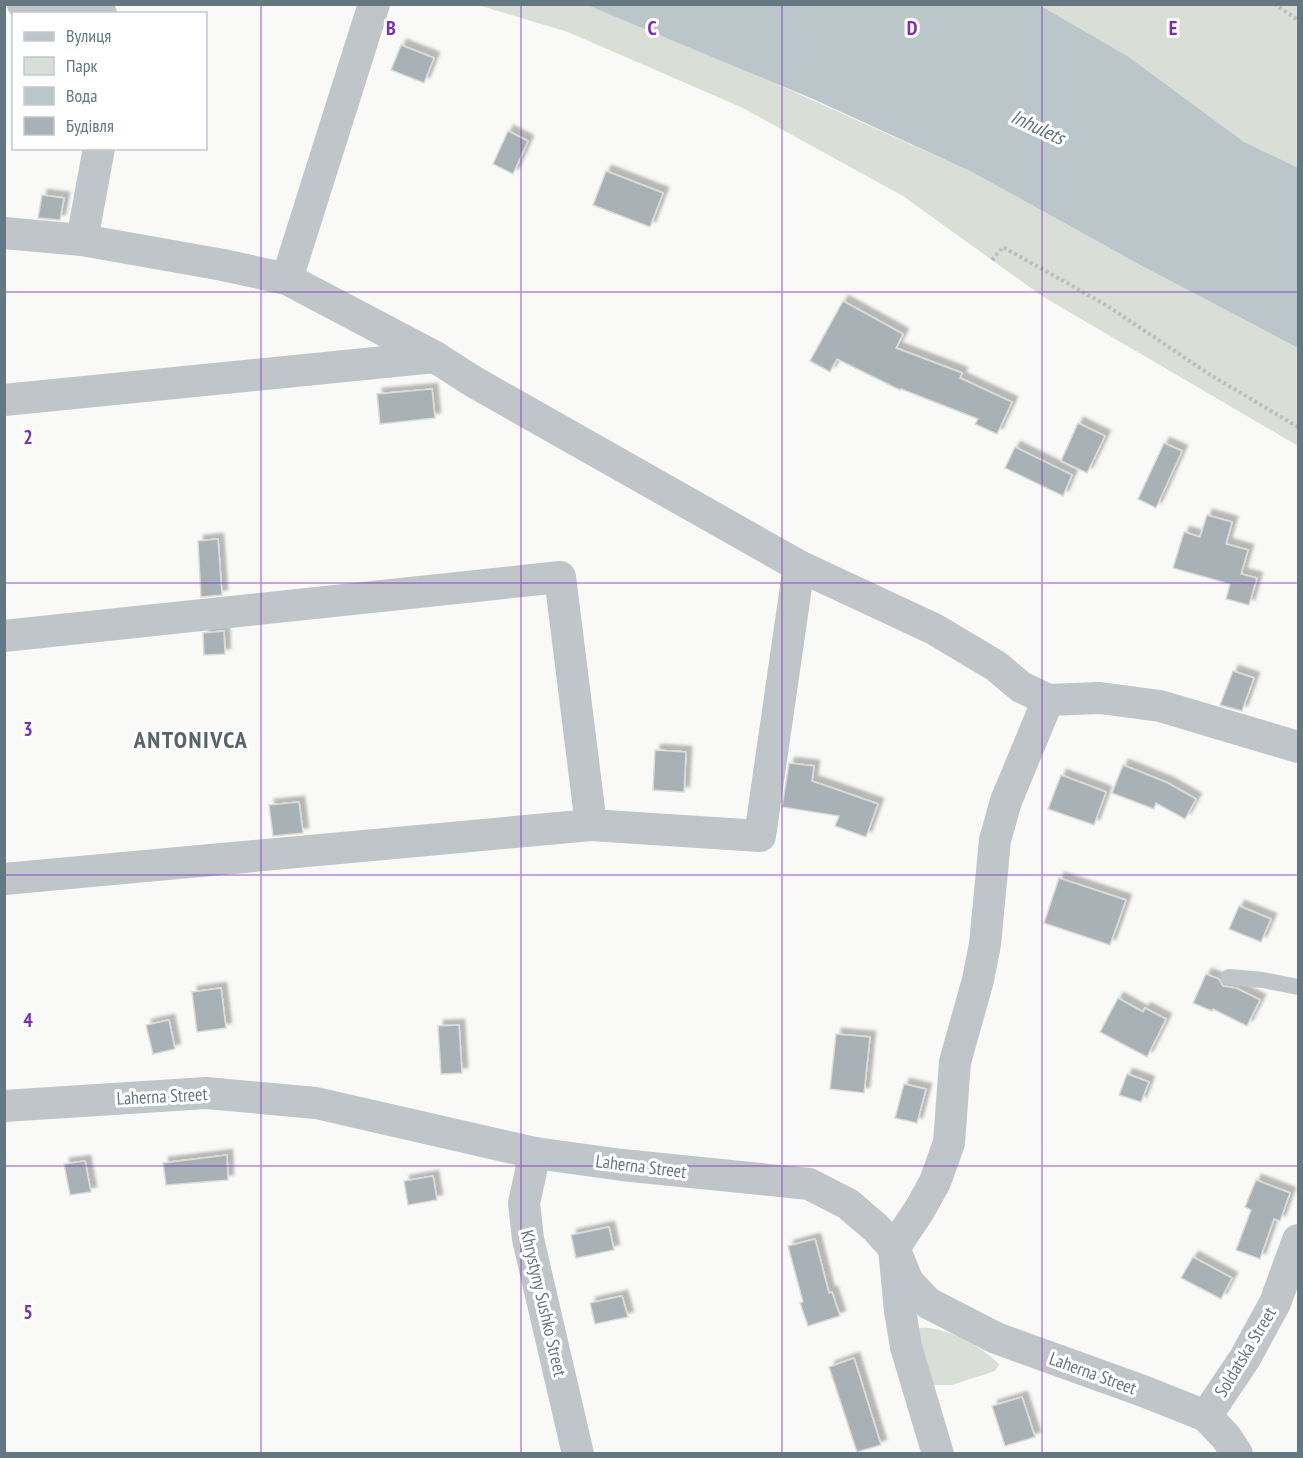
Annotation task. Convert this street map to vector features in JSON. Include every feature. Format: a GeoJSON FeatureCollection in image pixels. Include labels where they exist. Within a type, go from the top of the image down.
{"type":"FeatureCollection","features":[{"type":"Feature","properties":{"kind":"street"},"geometry":{"type":"LineString","coordinates":[[23,4],[77,7],[94,12]]}},
{"type":"Feature","properties":{"kind":"street"},"geometry":{"type":"LineString","coordinates":[[287,279],[375,4]]}},
{"type":"Feature","properties":{"kind":"street"},"geometry":{"type":"LineString","coordinates":[[82,240],[99,150]]}},
{"type":"Feature","properties":{"kind":"street"},"geometry":{"type":"LineString","coordinates":[[4,233],[82,240],[287,279],[435,357],[474,382],[799,566],[934,629],[996,666],[1021,687],[1048,700],[1100,699],[1160,706],[1299,747]]}},
{"type":"Feature","properties":{"kind":"street"},"geometry":{"type":"LineString","coordinates":[[4,400],[435,357]]}},
{"type":"Feature","properties":{"kind":"street"},"geometry":{"type":"LineString","coordinates":[[4,879],[591,825],[760,837],[799,566]]}},
{"type":"Feature","properties":{"kind":"street"},"geometry":{"type":"LineString","coordinates":[[4,636],[560,578],[591,825]]}},
{"type":"Feature","properties":{"kind":"street"},"geometry":{"type":"LineString","coordinates":[[938,1454],[906,1347],[894,1248],[935,1182],[949,1143],[955,1062],[978,980],[985,944],[995,840],[1006,801],[1048,700]]}},
{"type":"Feature","properties":{"kind":"street","name":"Laherna Street"},"geometry":{"type":"LineString","coordinates":[[4,1106],[206,1093],[316,1103],[535,1153],[622,1165],[809,1184],[848,1204],[876,1228],[894,1248],[908,1282],[928,1303],[996,1338],[1206,1416]]}},
{"type":"Feature","properties":{"kind":"street","name":"Khrystyny Sushko Street"},"geometry":{"type":"LineString","coordinates":[[535,1153],[524,1203],[528,1239],[578,1454]]}},
{"type":"Feature","properties":{"kind":"street","name":"Soldatska Street"},"geometry":{"type":"LineString","coordinates":[[1237,1454],[1206,1416],[1245,1358],[1270,1312],[1299,1240]]}},
{"type":"Feature","properties":{"kind":"lane"},"geometry":{"type":"LineString","coordinates":[[1229,977],[1263,980],[1299,987]]}},
{"type":"Feature","properties":{"kind":"path"},"geometry":{"type":"LineString","coordinates":[[1274,4],[1299,20]]}},
{"type":"Feature","properties":{"kind":"path"},"geometry":{"type":"LineString","coordinates":[[992,260],[1003,247],[1106,305],[1209,374],[1299,427]]}},
{"type":"Feature","properties":{"kind":"green space"},"geometry":{"type":"Polygon","coordinates":[[[478,5],[587,5],[714,56],[972,172],[1144,267],[1298,348],[1298,446],[1042,296],[903,196],[743,108],[568,32],[478,5]]]}},
{"type":"Feature","properties":{"kind":"green space"},"geometry":{"type":"Polygon","coordinates":[[[922,5],[1298,5],[1298,207],[922,5]]]}},
{"type":"Feature","properties":{"kind":"green space"},"geometry":{"type":"Polygon","coordinates":[[[919,1328],[940,1330],[962,1338],[999,1364],[995,1371],[952,1385],[929,1385],[910,1339],[919,1328]]]}},
{"type":"Feature","properties":{"kind":"water","name":"Inhulets"},"geometry":{"type":"Polygon","coordinates":[[[587,5],[1039,5],[1127,56],[1244,142],[1298,168],[1298,348],[1144,267],[972,172],[813,99],[587,5]]]}},
{"type":"Feature","properties":{"kind":"building"},"geometry":{"type":"Polygon","coordinates":[[[401,45],[434,58],[424,83],[391,70],[401,45]]]}},
{"type":"Feature","properties":{"kind":"building"},"geometry":{"type":"Polygon","coordinates":[[[508,131],[528,141],[513,174],[493,164],[508,131]]]}},
{"type":"Feature","properties":{"kind":"building"},"geometry":{"type":"Polygon","coordinates":[[[606,171],[663,193],[650,227],[593,205],[606,171]]]}},
{"type":"Feature","properties":{"kind":"building"},"geometry":{"type":"Polygon","coordinates":[[[42,195],[64,198],[60,220],[38,218],[42,195]]]}},
{"type":"Feature","properties":{"kind":"building"},"geometry":{"type":"Polygon","coordinates":[[[843,301],[903,334],[896,348],[962,373],[960,378],[1012,402],[997,434],[975,424],[978,419],[900,390],[837,359],[830,372],[810,361],[843,301]]]}},
{"type":"Feature","properties":{"kind":"building"},"geometry":{"type":"Polygon","coordinates":[[[432,389],[435,418],[380,424],[377,394],[432,389]]]}},
{"type":"Feature","properties":{"kind":"building"},"geometry":{"type":"Polygon","coordinates":[[[1078,423],[1105,436],[1087,473],[1061,461],[1078,423]]]}},
{"type":"Feature","properties":{"kind":"building"},"geometry":{"type":"Polygon","coordinates":[[[1164,443],[1182,451],[1156,508],[1138,499],[1164,443]]]}},
{"type":"Feature","properties":{"kind":"building"},"geometry":{"type":"Polygon","coordinates":[[[1015,447],[1072,475],[1063,496],[1005,468],[1015,447]]]}},
{"type":"Feature","properties":{"kind":"building"},"geometry":{"type":"Polygon","coordinates":[[[1207,515],[1232,522],[1226,544],[1248,550],[1241,574],[1257,578],[1249,605],[1226,599],[1230,584],[1173,568],[1184,532],[1200,537],[1207,515]]]}},
{"type":"Feature","properties":{"kind":"building"},"geometry":{"type":"Polygon","coordinates":[[[218,539],[222,595],[201,597],[198,541],[218,539]]]}},
{"type":"Feature","properties":{"kind":"building"},"geometry":{"type":"Polygon","coordinates":[[[224,631],[225,654],[204,655],[203,633],[224,631]]]}},
{"type":"Feature","properties":{"kind":"building"},"geometry":{"type":"Polygon","coordinates":[[[1233,671],[1254,678],[1242,711],[1220,705],[1233,671]]]}},
{"type":"Feature","properties":{"kind":"building"},"geometry":{"type":"Polygon","coordinates":[[[655,750],[686,752],[684,792],[653,790],[655,750]]]}},
{"type":"Feature","properties":{"kind":"building"},"geometry":{"type":"Polygon","coordinates":[[[789,763],[814,766],[812,781],[878,804],[866,837],[835,826],[839,816],[782,807],[789,763]]]}},
{"type":"Feature","properties":{"kind":"building"},"geometry":{"type":"Polygon","coordinates":[[[1123,765],[1168,783],[1196,799],[1185,819],[1156,803],[1154,809],[1112,793],[1123,765]]]}},
{"type":"Feature","properties":{"kind":"building"},"geometry":{"type":"Polygon","coordinates":[[[1061,775],[1106,792],[1094,825],[1048,809],[1061,775]]]}},
{"type":"Feature","properties":{"kind":"building"},"geometry":{"type":"Polygon","coordinates":[[[299,802],[303,833],[273,836],[269,805],[299,802]]]}},
{"type":"Feature","properties":{"kind":"building"},"geometry":{"type":"Polygon","coordinates":[[[1059,878],[1126,900],[1110,945],[1044,923],[1059,878]]]}},
{"type":"Feature","properties":{"kind":"building"},"geometry":{"type":"Polygon","coordinates":[[[1239,906],[1271,919],[1261,942],[1229,929],[1239,906]]]}},
{"type":"Feature","properties":{"kind":"building"},"geometry":{"type":"Polygon","coordinates":[[[1206,974],[1219,979],[1223,986],[1236,988],[1260,1000],[1247,1026],[1213,1009],[1212,1011],[1193,1003],[1206,974]]]}},
{"type":"Feature","properties":{"kind":"building"},"geometry":{"type":"Polygon","coordinates":[[[221,988],[226,1028],[197,1032],[192,992],[221,988]]]}},
{"type":"Feature","properties":{"kind":"building"},"geometry":{"type":"Polygon","coordinates":[[[1118,998],[1143,1012],[1145,1008],[1166,1019],[1147,1057],[1100,1032],[1118,998]]]}},
{"type":"Feature","properties":{"kind":"building"},"geometry":{"type":"Polygon","coordinates":[[[169,1020],[175,1049],[153,1054],[146,1025],[169,1020]]]}},
{"type":"Feature","properties":{"kind":"building"},"geometry":{"type":"Polygon","coordinates":[[[459,1025],[462,1073],[441,1074],[438,1026],[459,1025]]]}},
{"type":"Feature","properties":{"kind":"building"},"geometry":{"type":"Polygon","coordinates":[[[836,1034],[870,1037],[864,1093],[830,1089],[836,1034]]]}},
{"type":"Feature","properties":{"kind":"building"},"geometry":{"type":"Polygon","coordinates":[[[1127,1074],[1149,1082],[1141,1102],[1119,1095],[1127,1074]]]}},
{"type":"Feature","properties":{"kind":"building"},"geometry":{"type":"Polygon","coordinates":[[[904,1084],[926,1089],[917,1123],[895,1118],[904,1084]]]}},
{"type":"Feature","properties":{"kind":"building"},"geometry":{"type":"Polygon","coordinates":[[[227,1155],[228,1180],[166,1185],[163,1163],[227,1155]]]}},
{"type":"Feature","properties":{"kind":"building"},"geometry":{"type":"Polygon","coordinates":[[[85,1161],[91,1192],[70,1195],[64,1164],[85,1161]]]}},
{"type":"Feature","properties":{"kind":"building"},"geometry":{"type":"Polygon","coordinates":[[[433,1176],[437,1200],[408,1205],[404,1181],[433,1176]]]}},
{"type":"Feature","properties":{"kind":"building"},"geometry":{"type":"Polygon","coordinates":[[[1256,1180],[1290,1193],[1280,1221],[1274,1219],[1260,1259],[1236,1250],[1251,1210],[1245,1207],[1256,1180]]]}},
{"type":"Feature","properties":{"kind":"building"},"geometry":{"type":"Polygon","coordinates":[[[609,1227],[614,1250],[576,1258],[571,1235],[609,1227]]]}},
{"type":"Feature","properties":{"kind":"building"},"geometry":{"type":"Polygon","coordinates":[[[815,1239],[829,1293],[832,1292],[840,1316],[808,1326],[800,1303],[803,1302],[788,1246],[815,1239]]]}},
{"type":"Feature","properties":{"kind":"building"},"geometry":{"type":"Polygon","coordinates":[[[1193,1257],[1232,1278],[1221,1299],[1181,1278],[1193,1257]]]}},
{"type":"Feature","properties":{"kind":"building"},"geometry":{"type":"Polygon","coordinates":[[[622,1296],[628,1317],[595,1324],[590,1303],[622,1296]]]}},
{"type":"Feature","properties":{"kind":"building"},"geometry":{"type":"Polygon","coordinates":[[[854,1358],[881,1445],[857,1452],[829,1367],[854,1358]]]}},
{"type":"Feature","properties":{"kind":"building"},"geometry":{"type":"Polygon","coordinates":[[[1022,1397],[1035,1437],[1005,1446],[992,1406],[1022,1397]]]}},
{"type":"Feature","properties":{"kind":"district","name":"ANTONIVCA"},"geometry":{"type":"Point","coordinates":[191,739]}}]}
